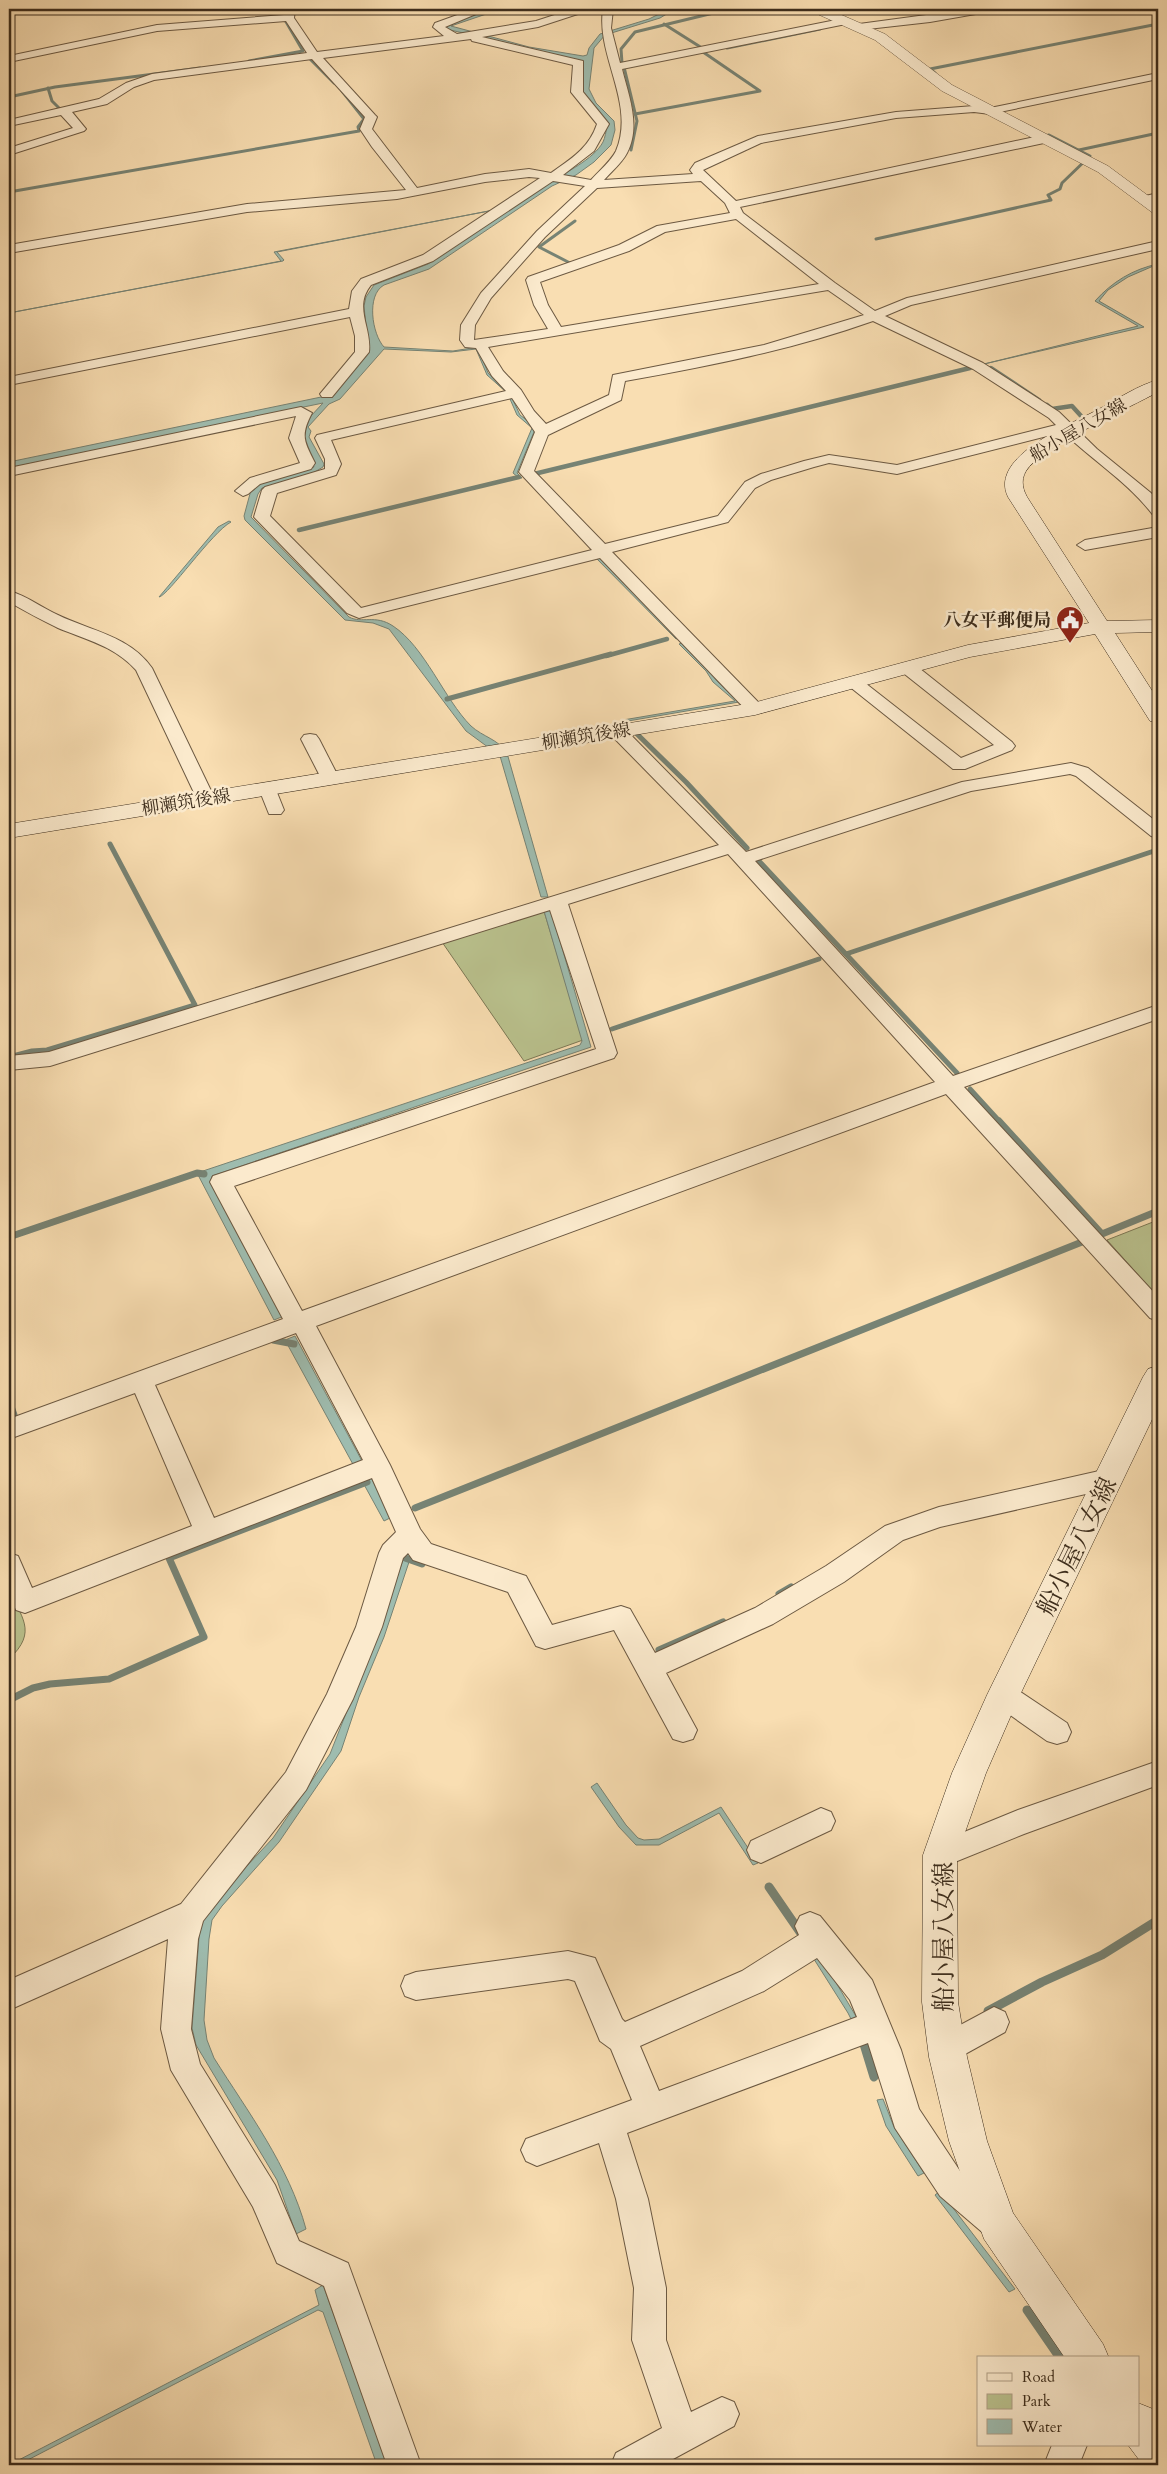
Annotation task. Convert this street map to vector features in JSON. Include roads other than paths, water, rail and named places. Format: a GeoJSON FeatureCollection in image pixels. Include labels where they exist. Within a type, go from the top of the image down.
{"type":"FeatureCollection","features":[{"type":"Feature","properties":{"kind":"main road"},"geometry":{"type":"LineString","coordinates":[[818,9],[880,37],[946,88],[1108,172],[1151,199],[1158,210]]}},
{"type":"Feature","properties":{"kind":"main road","name":"船小屋八女線"},"geometry":{"type":"LineString","coordinates":[[1158,386],[1068,429],[1042,447],[1024,460],[1017,472],[1014,488],[1026,510],[1158,716]]}},
{"type":"Feature","properties":{"kind":"main road","name":"柳瀬筑後線"},"geometry":{"type":"LineString","coordinates":[[9,831],[616,730],[755,709],[968,650],[1102,628],[1158,626]]}},
{"type":"Feature","properties":{"kind":"main road","name":"船小屋八女線"},"geometry":{"type":"LineString","coordinates":[[1088,2356],[998,2225],[968,2141],[947,2049],[940,2002],[940,1855],[968,1773],[1003,1695],[1158,1378]]}},
{"type":"Feature","properties":{"kind":"main road"},"geometry":{"type":"LineString","coordinates":[[1140,2427],[1158,2450]]}},
{"type":"Feature","properties":{"kind":"street"},"geometry":{"type":"LineString","coordinates":[[327,394],[362,353],[356,312],[358,294],[366,282],[428,258],[555,176],[581,158],[595,144],[603,124],[577,92],[579,63],[459,37],[438,28],[439,25],[483,9]]}},
{"type":"Feature","properties":{"kind":"street"},"geometry":{"type":"LineString","coordinates":[[9,123],[65,112],[112,98],[130,85],[152,76],[313,54],[459,37],[538,24],[582,9]]}},
{"type":"Feature","properties":{"kind":"street"},"geometry":{"type":"LineString","coordinates":[[615,9],[608,33],[628,113],[628,128],[621,153],[594,184],[540,234],[486,296],[468,325],[467,340],[470,344],[480,344],[830,286]]}},
{"type":"Feature","properties":{"kind":"street"},"geometry":{"type":"LineString","coordinates":[[859,27],[930,19],[987,9]]}},
{"type":"Feature","properties":{"kind":"street"},"geometry":{"type":"LineString","coordinates":[[9,59],[157,28],[290,13],[313,54],[371,117],[366,129],[376,146],[414,192]]}},
{"type":"Feature","properties":{"kind":"street"},"geometry":{"type":"LineString","coordinates":[[616,67],[846,21]]}},
{"type":"Feature","properties":{"kind":"street"},"geometry":{"type":"LineString","coordinates":[[1158,76],[990,111],[974,109],[896,115],[758,140],[699,166],[696,170],[735,210],[830,286],[875,317],[978,366],[1054,415],[1068,429],[1152,495],[1158,512]]}},
{"type":"Feature","properties":{"kind":"street"},"geometry":{"type":"LineString","coordinates":[[9,152],[80,129],[65,112]]}},
{"type":"Feature","properties":{"kind":"street"},"geometry":{"type":"LineString","coordinates":[[533,280],[624,248],[661,229],[848,179],[1044,139]]}},
{"type":"Feature","properties":{"kind":"street"},"geometry":{"type":"LineString","coordinates":[[608,168],[625,168]]}},
{"type":"Feature","properties":{"kind":"street"},"geometry":{"type":"LineString","coordinates":[[9,249],[247,208],[414,192],[485,178],[529,174],[555,176],[594,184],[620,184],[702,177]]}},
{"type":"Feature","properties":{"kind":"street"},"geometry":{"type":"LineString","coordinates":[[542,432],[616,396],[618,378],[763,352],[820,336],[875,317],[907,302],[1158,245]]}},
{"type":"Feature","properties":{"kind":"street"},"geometry":{"type":"LineString","coordinates":[[511,266],[533,280],[541,304],[556,330]]}},
{"type":"Feature","properties":{"kind":"street"},"geometry":{"type":"LineString","coordinates":[[9,381],[356,312]]}},
{"type":"Feature","properties":{"kind":"street"},"geometry":{"type":"LineString","coordinates":[[480,344],[497,373],[516,393],[528,413],[540,426],[542,432],[526,472],[755,709]]}},
{"type":"Feature","properties":{"kind":"street"},"geometry":{"type":"LineString","coordinates":[[516,393],[322,438],[334,461],[334,468],[331,472],[270,490],[262,517],[353,610],[359,613],[713,523],[723,518],[732,510],[741,494],[750,485],[766,477],[809,464],[830,459],[897,470],[970,450],[1068,429]]}},
{"type":"Feature","properties":{"kind":"street"},"geometry":{"type":"LineString","coordinates":[[9,472],[301,411],[305,413],[295,429],[295,438],[308,463],[306,466],[255,481],[243,491]]}},
{"type":"Feature","properties":{"kind":"street"},"geometry":{"type":"LineString","coordinates":[[1085,545],[1158,532]]}},
{"type":"Feature","properties":{"kind":"street"},"geometry":{"type":"LineString","coordinates":[[13,602],[78,630],[113,641],[131,652],[144,668],[206,799]]}},
{"type":"Feature","properties":{"kind":"street"},"geometry":{"type":"LineString","coordinates":[[854,683],[959,764],[1006,746],[953,706],[908,668]]}},
{"type":"Feature","properties":{"kind":"street"},"geometry":{"type":"LineString","coordinates":[[616,730],[737,853],[951,1084],[1158,1312]]}},
{"type":"Feature","properties":{"kind":"street"},"geometry":{"type":"LineString","coordinates":[[310,739],[330,778]]}},
{"type":"Feature","properties":{"kind":"street"},"geometry":{"type":"LineString","coordinates":[[9,1063],[50,1059],[557,901],[737,853],[968,786],[1071,768],[1082,772],[1158,832]]}},
{"type":"Feature","properties":{"kind":"street"},"geometry":{"type":"LineString","coordinates":[[268,789],[275,810]]}},
{"type":"Feature","properties":{"kind":"street"},"geometry":{"type":"LineString","coordinates":[[557,901],[606,1053],[221,1182],[378,1465],[410,1535],[422,1552],[517,1584],[545,1638],[621,1617],[683,1730]]}},
{"type":"Feature","properties":{"kind":"street"},"geometry":{"type":"LineString","coordinates":[[9,1429],[299,1321],[951,1084],[1158,1012]]}},
{"type":"Feature","properties":{"kind":"street"},"geometry":{"type":"LineString","coordinates":[[141,1380],[207,1532]]}},
{"type":"Feature","properties":{"kind":"street"},"geometry":{"type":"LineString","coordinates":[[9,1564],[25,1602],[378,1465]]}},
{"type":"Feature","properties":{"kind":"street"},"geometry":{"type":"LineString","coordinates":[[649,1668],[764,1616],[835,1574],[894,1533],[939,1517],[1108,1479]]}},
{"type":"Feature","properties":{"kind":"street"},"geometry":{"type":"LineString","coordinates":[[404,2465],[336,2274],[288,2252],[264,2196],[186,2070],[176,2029],[183,1939],[191,1914],[296,1782],[339,1699],[369,1626],[392,1553],[410,1535]]}},
{"type":"Feature","properties":{"kind":"street"},"geometry":{"type":"LineString","coordinates":[[1003,1695],[1057,1732]]}},
{"type":"Feature","properties":{"kind":"street"},"geometry":{"type":"LineString","coordinates":[[940,1855],[1018,1822],[1158,1773]]}},
{"type":"Feature","properties":{"kind":"street"},"geometry":{"type":"LineString","coordinates":[[761,1850],[821,1821]]}},
{"type":"Feature","properties":{"kind":"street"},"geometry":{"type":"LineString","coordinates":[[9,1995],[191,1914]]}},
{"type":"Feature","properties":{"kind":"street"},"geometry":{"type":"LineString","coordinates":[[622,2038],[753,1981],[815,1933],[861,1990],[886,2050],[906,2117],[951,2185],[998,2225]]}},
{"type":"Feature","properties":{"kind":"street"},"geometry":{"type":"LineString","coordinates":[[416,1986],[568,1964],[585,1968],[611,2030],[622,2038],[651,2109]]}},
{"type":"Feature","properties":{"kind":"street"},"geometry":{"type":"LineString","coordinates":[[947,2049],[994,2022]]}},
{"type":"Feature","properties":{"kind":"street"},"geometry":{"type":"LineString","coordinates":[[537,2150],[876,2025]]}},
{"type":"Feature","properties":{"kind":"street"},"geometry":{"type":"LineString","coordinates":[[608,2124],[632,2199],[650,2288],[649,2340],[682,2436]]}},
{"type":"Feature","properties":{"kind":"street"},"geometry":{"type":"LineString","coordinates":[[628,2465],[722,2414]]}},
{"type":"Feature","properties":{"kind":"street"},"geometry":{"type":"LineString","coordinates":[[1061,2465],[1070,2446]]}},
{"type":"Feature","properties":{"kind":"water"},"geometry":{"type":"Polygon","coordinates":[[[489,9],[501,9],[451,26],[529,47],[583,56],[587,55],[589,48],[600,34],[649,19],[669,9],[675,9],[660,18],[605,35],[594,48],[589,89],[596,103],[614,121],[615,130],[611,145],[594,162],[576,175],[552,186],[429,269],[384,285],[378,290],[373,306],[373,315],[376,333],[384,347],[453,351],[478,347],[488,373],[506,392],[487,375],[476,349],[451,352],[384,349],[340,399],[329,404],[308,427],[311,431],[309,437],[324,464],[323,467],[313,473],[262,488],[258,494],[251,517],[349,617],[359,620],[386,622],[404,635],[425,660],[461,715],[471,726],[495,741],[507,753],[548,897],[541,897],[500,756],[466,731],[389,629],[373,623],[345,620],[245,520],[244,516],[251,490],[265,480],[314,467],[301,434],[310,417],[323,403],[9,468],[9,462],[326,396],[368,347],[364,306],[366,297],[374,285],[428,264],[548,182],[593,154],[603,142],[607,127],[587,101],[581,89],[581,61],[442,28],[447,22],[489,9]]]}},
{"type":"Feature","properties":{"kind":"water"},"geometry":{"type":"Polygon","coordinates":[[[494,210],[277,252],[283,261],[9,313],[281,261],[274,252],[494,210]]]}},
{"type":"Feature","properties":{"kind":"water"},"geometry":{"type":"Polygon","coordinates":[[[1158,264],[1128,277],[1108,290],[1099,301],[1144,327],[984,364],[1138,326],[1095,301],[1108,288],[1124,277],[1140,269],[1158,264]]]}},
{"type":"Feature","properties":{"kind":"water"},"geometry":{"type":"Polygon","coordinates":[[[512,398],[520,415],[536,427],[517,473],[522,478],[513,473],[532,428],[517,415],[510,399],[512,398]]]}},
{"type":"Feature","properties":{"kind":"water"},"geometry":{"type":"Polygon","coordinates":[[[229,521],[231,522],[213,538],[164,594],[159,597],[218,527],[229,521]]]}},
{"type":"Feature","properties":{"kind":"water"},"geometry":{"type":"Polygon","coordinates":[[[598,556],[679,638],[676,639],[595,557],[598,556]]]}},
{"type":"Feature","properties":{"kind":"water"},"geometry":{"type":"Polygon","coordinates":[[[682,643],[739,702],[628,721],[625,724],[623,720],[735,701],[713,682],[706,671],[679,644],[682,643]]]}},
{"type":"Feature","properties":{"kind":"water"},"geometry":{"type":"Polygon","coordinates":[[[551,910],[591,1047],[212,1176],[211,1181],[284,1316],[274,1320],[197,1173],[580,1045],[582,1041],[544,911],[551,910]]]}},
{"type":"Feature","properties":{"kind":"water"},"geometry":{"type":"Polygon","coordinates":[[[295,1336],[392,1517],[384,1521],[285,1340],[295,1336]]]}},
{"type":"Feature","properties":{"kind":"water"},"geometry":{"type":"Polygon","coordinates":[[[410,1552],[413,1558],[409,1562],[384,1637],[359,1697],[341,1751],[279,1842],[222,1906],[212,1920],[204,2020],[207,2040],[214,2058],[254,2119],[289,2183],[306,2229],[296,2234],[277,2180],[196,2045],[192,2028],[200,1925],[218,1897],[273,1838],[330,1754],[380,1627],[403,1560],[401,1556],[410,1552]]]}},
{"type":"Feature","properties":{"kind":"water"},"geometry":{"type":"Polygon","coordinates":[[[597,1783],[626,1825],[638,1838],[644,1840],[659,1839],[721,1807],[758,1863],[753,1865],[719,1813],[659,1845],[636,1845],[619,1827],[591,1787],[597,1783]]]}},
{"type":"Feature","properties":{"kind":"water"},"geometry":{"type":"Polygon","coordinates":[[[819,1954],[857,2018],[854,2025],[812,1956],[819,1954]]]}},
{"type":"Feature","properties":{"kind":"water"},"geometry":{"type":"Polygon","coordinates":[[[883,2099],[894,2127],[924,2173],[918,2176],[886,2126],[877,2100],[883,2099]]]}},
{"type":"Feature","properties":{"kind":"water"},"geometry":{"type":"Polygon","coordinates":[[[940,2191],[1015,2289],[1009,2292],[935,2195],[940,2191]]]}},
{"type":"Feature","properties":{"kind":"water"},"geometry":{"type":"Polygon","coordinates":[[[323,2285],[388,2465],[377,2465],[323,2312],[318,2310],[18,2465],[9,2465],[319,2305],[315,2290],[323,2285]]]}},
{"type":"Feature","properties":{"kind":"waterway"},"geometry":{"type":"LineString","coordinates":[[665,25],[730,9]]}},
{"type":"Feature","properties":{"kind":"waterway"},"geometry":{"type":"LineString","coordinates":[[982,12],[998,9]]}},
{"type":"Feature","properties":{"kind":"waterway"},"geometry":{"type":"LineString","coordinates":[[249,61],[303,51],[285,20],[279,20]]}},
{"type":"Feature","properties":{"kind":"waterway"},"geometry":{"type":"LineString","coordinates":[[935,73],[930,69],[1158,24]]}},
{"type":"Feature","properties":{"kind":"waterway"},"geometry":{"type":"LineString","coordinates":[[622,63],[621,49],[635,32],[665,25]]}},
{"type":"Feature","properties":{"kind":"waterway"},"geometry":{"type":"LineString","coordinates":[[665,25],[702,48]]}},
{"type":"Feature","properties":{"kind":"waterway"},"geometry":{"type":"LineString","coordinates":[[727,48],[820,29]]}},
{"type":"Feature","properties":{"kind":"waterway"},"geometry":{"type":"LineString","coordinates":[[635,114],[760,91],[703,52]]}},
{"type":"Feature","properties":{"kind":"waterway"},"geometry":{"type":"LineString","coordinates":[[308,57],[334,83]]}},
{"type":"Feature","properties":{"kind":"waterway"},"geometry":{"type":"LineString","coordinates":[[631,66],[624,67],[635,114]]}},
{"type":"Feature","properties":{"kind":"waterway"},"geometry":{"type":"LineString","coordinates":[[48,88],[200,68]]}},
{"type":"Feature","properties":{"kind":"waterway"},"geometry":{"type":"LineString","coordinates":[[9,97],[48,88]]}},
{"type":"Feature","properties":{"kind":"waterway"},"geometry":{"type":"LineString","coordinates":[[48,88],[52,101],[60,109]]}},
{"type":"Feature","properties":{"kind":"waterway"},"geometry":{"type":"LineString","coordinates":[[9,192],[359,131],[358,127],[364,119],[342,91]]}},
{"type":"Feature","properties":{"kind":"waterway"},"geometry":{"type":"LineString","coordinates":[[631,150],[637,121],[635,114]]}},
{"type":"Feature","properties":{"kind":"waterway"},"geometry":{"type":"LineString","coordinates":[[1079,150],[1158,133]]}},
{"type":"Feature","properties":{"kind":"waterway"},"geometry":{"type":"LineString","coordinates":[[876,239],[1051,200],[1048,195],[1060,189],[1062,183],[1090,156],[1049,135],[1042,137]]}},
{"type":"Feature","properties":{"kind":"waterway"},"geometry":{"type":"LineString","coordinates":[[570,263],[539,247],[575,221]]}},
{"type":"Feature","properties":{"kind":"waterway"},"geometry":{"type":"LineString","coordinates":[[534,474],[970,368]]}},
{"type":"Feature","properties":{"kind":"waterway"},"geometry":{"type":"LineString","coordinates":[[991,368],[1039,400]]}},
{"type":"Feature","properties":{"kind":"waterway"},"geometry":{"type":"LineString","coordinates":[[1047,405],[1052,409],[1072,406],[1082,417]]}},
{"type":"Feature","properties":{"kind":"waterway"},"geometry":{"type":"LineString","coordinates":[[299,530],[519,477]]}},
{"type":"Feature","properties":{"kind":"waterway"},"geometry":{"type":"LineString","coordinates":[[606,656],[667,639]]}},
{"type":"Feature","properties":{"kind":"waterway"},"geometry":{"type":"LineString","coordinates":[[447,699],[611,654]]}},
{"type":"Feature","properties":{"kind":"waterway"},"geometry":{"type":"LineString","coordinates":[[635,732],[686,782],[747,848]]}},
{"type":"Feature","properties":{"kind":"waterway"},"geometry":{"type":"LineString","coordinates":[[9,1057],[32,1051],[47,1050],[195,1005],[110,844]]}},
{"type":"Feature","properties":{"kind":"waterway"},"geometry":{"type":"LineString","coordinates":[[846,954],[1157,850]]}},
{"type":"Feature","properties":{"kind":"waterway"},"geometry":{"type":"LineString","coordinates":[[758,860],[957,1073]]}},
{"type":"Feature","properties":{"kind":"waterway"},"geometry":{"type":"LineString","coordinates":[[612,1029],[819,959]]}},
{"type":"Feature","properties":{"kind":"waterway"},"geometry":{"type":"LineString","coordinates":[[970,1089],[1001,1123]]}},
{"type":"Feature","properties":{"kind":"waterway"},"geometry":{"type":"LineString","coordinates":[[999,1121],[1102,1234],[1158,1211]]}},
{"type":"Feature","properties":{"kind":"waterway"},"geometry":{"type":"LineString","coordinates":[[9,1237],[197,1173],[204,1174]]}},
{"type":"Feature","properties":{"kind":"waterway"},"geometry":{"type":"LineString","coordinates":[[415,1508],[1082,1242]]}},
{"type":"Feature","properties":{"kind":"waterway"},"geometry":{"type":"LineString","coordinates":[[273,1340],[294,1344]]}},
{"type":"Feature","properties":{"kind":"waterway"},"geometry":{"type":"LineString","coordinates":[[9,1401],[14,1415]]}},
{"type":"Feature","properties":{"kind":"waterway"},"geometry":{"type":"LineString","coordinates":[[9,1700],[33,1688],[50,1684],[109,1679],[204,1637],[169,1558],[367,1482]]}},
{"type":"Feature","properties":{"kind":"waterway"},"geometry":{"type":"LineString","coordinates":[[405,1558],[422,1564]]}},
{"type":"Feature","properties":{"kind":"waterway"},"geometry":{"type":"LineString","coordinates":[[779,1594],[791,1587]]}},
{"type":"Feature","properties":{"kind":"waterway"},"geometry":{"type":"LineString","coordinates":[[659,1650],[723,1622]]}},
{"type":"Feature","properties":{"kind":"waterway"},"geometry":{"type":"LineString","coordinates":[[769,1887],[800,1932]]}},
{"type":"Feature","properties":{"kind":"waterway"},"geometry":{"type":"LineString","coordinates":[[988,2011],[1042,1982],[1102,1955],[1158,1920]]}},
{"type":"Feature","properties":{"kind":"waterway"},"geometry":{"type":"LineString","coordinates":[[863,2041],[874,2077]]}},
{"type":"Feature","properties":{"kind":"waterway"},"geometry":{"type":"LineString","coordinates":[[1027,2310],[1059,2356]]}},
{"type":"Feature","properties":{"kind":"place","name":"八女平郵便局"},"geometry":{"type":"Point","coordinates":[1070,644]}}]}
